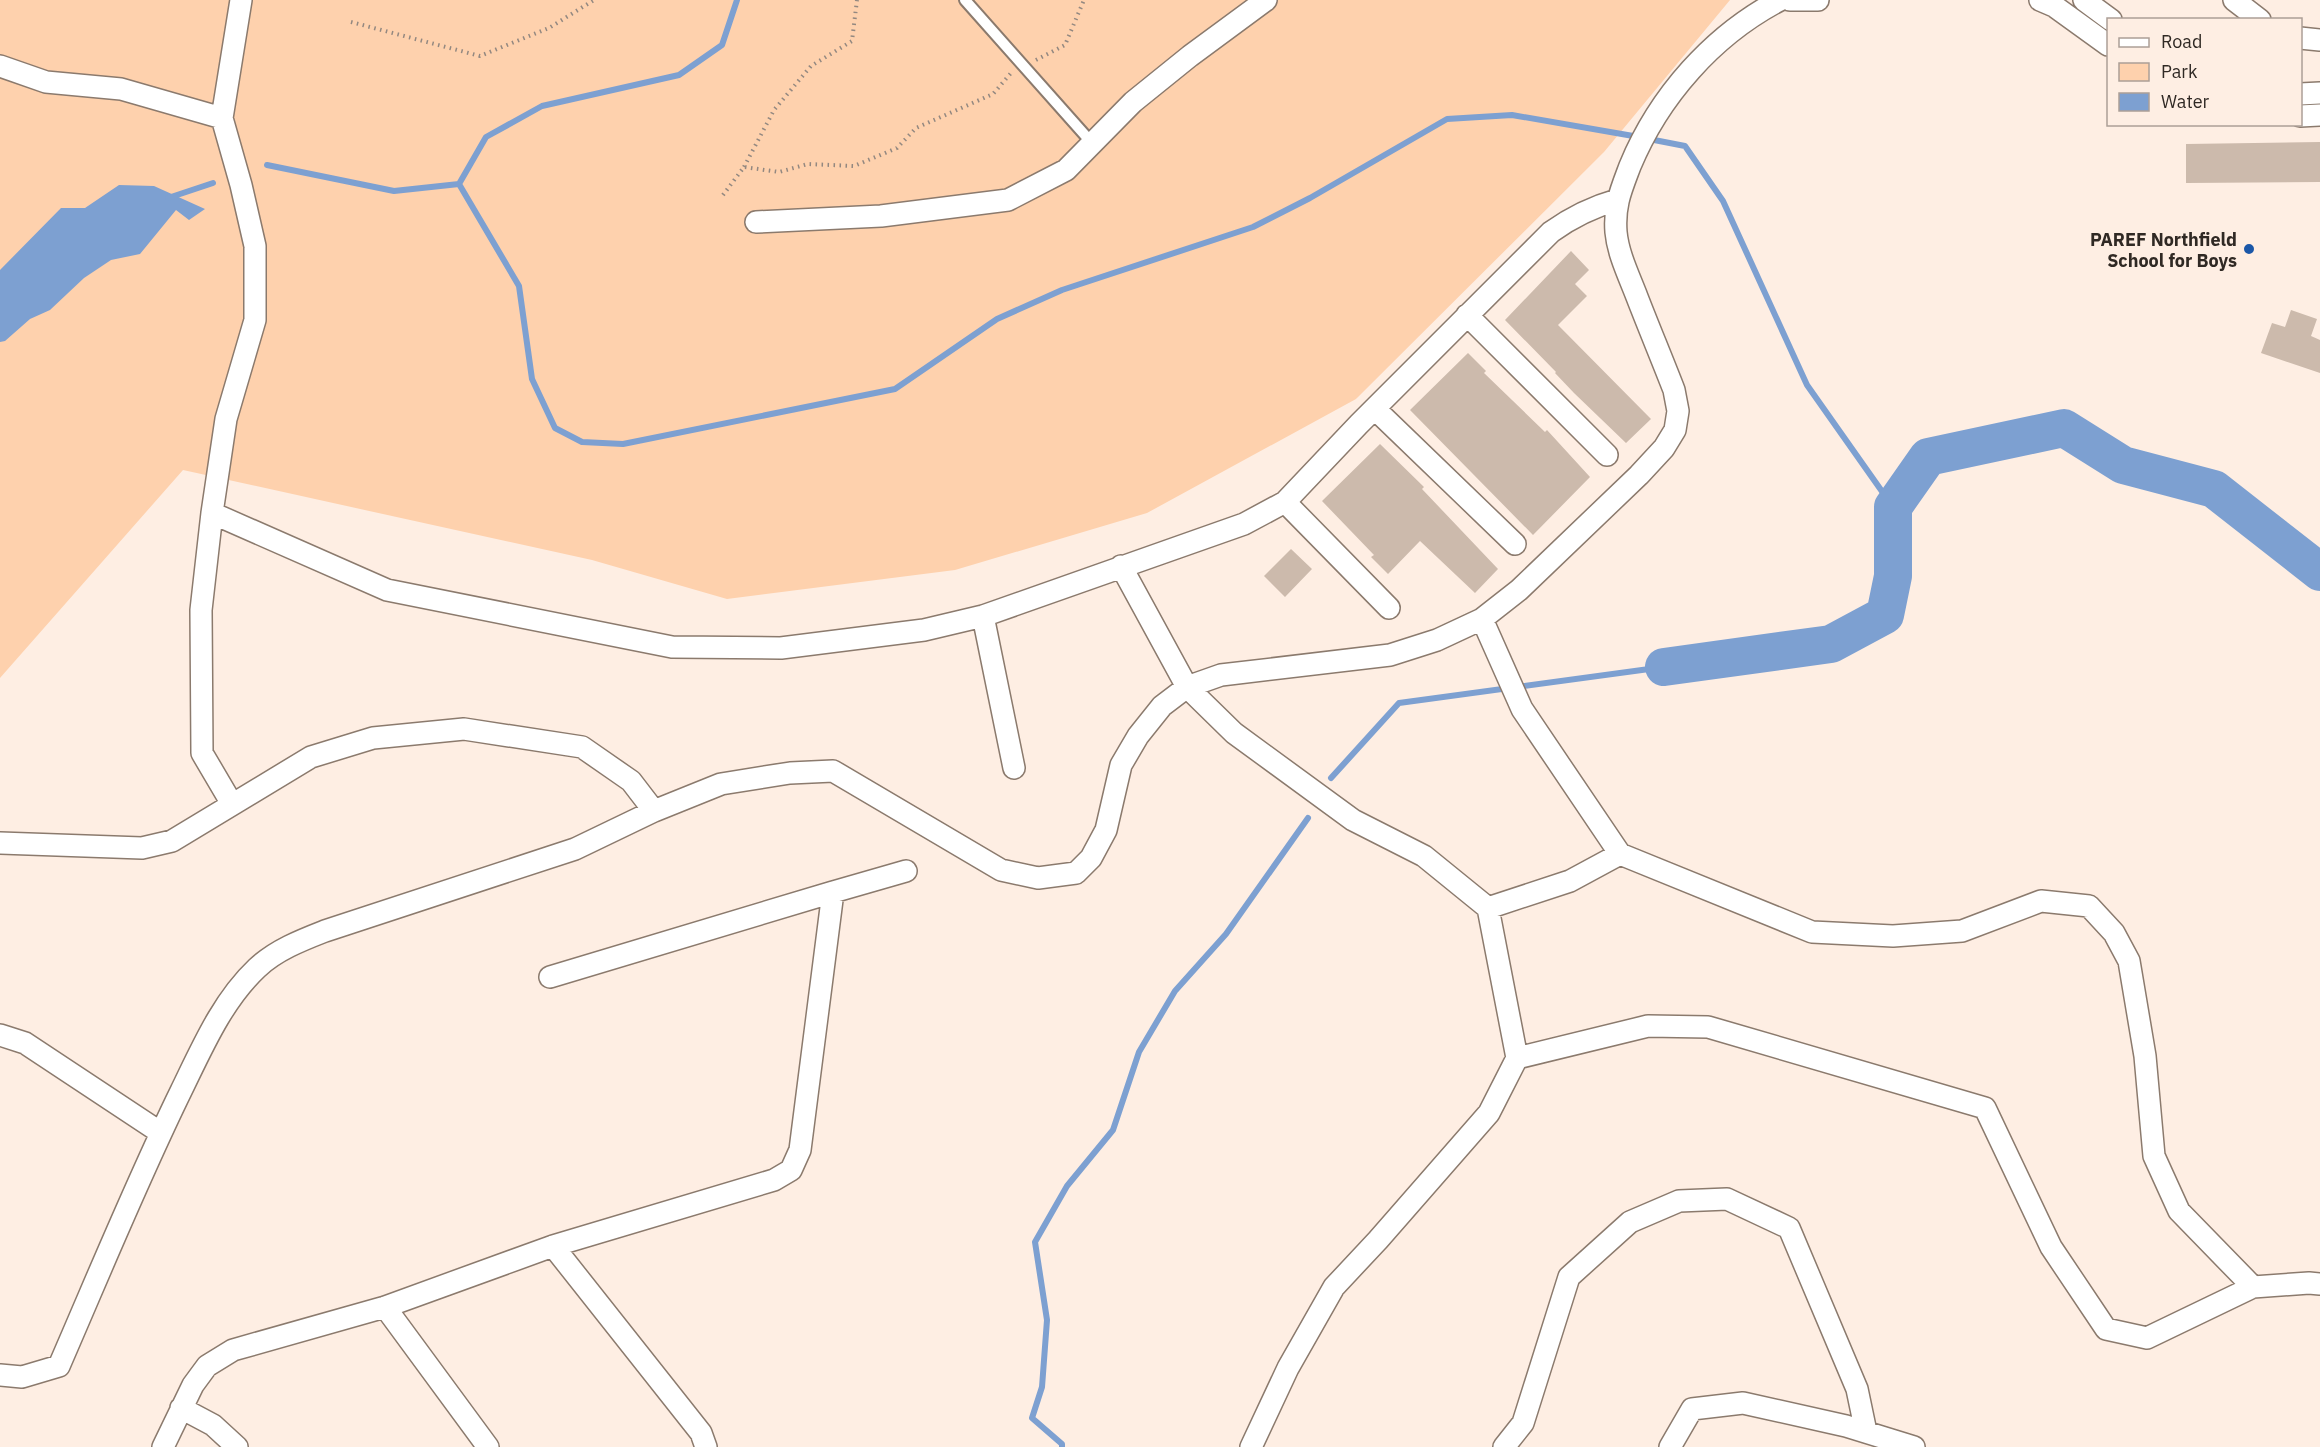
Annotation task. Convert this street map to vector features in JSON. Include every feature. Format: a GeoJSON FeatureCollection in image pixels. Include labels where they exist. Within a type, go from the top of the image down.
{"type":"FeatureCollection","features":[{"type":"Feature","properties":{"kind":"street"},"geometry":{"type":"LineString","coordinates":[[232,804],[202,753],[201,610],[226,419],[255,320],[255,246],[242,185],[222,118],[241,0]]}},
{"type":"Feature","properties":{"kind":"street"},"geometry":{"type":"LineString","coordinates":[[0,1375],[22,1377],[59,1366],[161,1133],[206,1041],[233,995],[258,966],[283,950],[325,931],[575,849],[654,810],[721,784],[790,773],[833,771],[1001,870],[1038,878],[1056,878],[1076,873],[1091,858],[1106,830],[1121,765],[1138,736],[1162,706],[1187,687],[1221,675],[1258,669],[1390,655],[1437,640],[1482,619],[1519,590],[1639,475],[1664,448],[1675,430],[1678,411],[1674,390],[1624,265],[1616,233],[1617,200],[1638,148],[1657,114],[1694,66],[1728,33],[1755,13],[1780,0]]}},
{"type":"Feature","properties":{"kind":"street"},"geometry":{"type":"LineString","coordinates":[[1790,0],[1818,0]]}},
{"type":"Feature","properties":{"kind":"street"},"geometry":{"type":"LineString","coordinates":[[2084,0],[2108,18]]}},
{"type":"Feature","properties":{"kind":"street"},"geometry":{"type":"LineString","coordinates":[[2234,0],[2257,18]]}},
{"type":"Feature","properties":{"kind":"street"},"geometry":{"type":"LineString","coordinates":[[756,222],[881,216],[1008,200],[1066,170],[1133,102],[1263,1]]}},
{"type":"Feature","properties":{"kind":"street"},"geometry":{"type":"LineString","coordinates":[[2050,2],[2107,44]]}},
{"type":"Feature","properties":{"kind":"street"},"geometry":{"type":"LineString","coordinates":[[2302,38],[2320,40]]}},
{"type":"Feature","properties":{"kind":"street"},"geometry":{"type":"LineString","coordinates":[[0,66],[46,82],[121,89],[222,118]]}},
{"type":"Feature","properties":{"kind":"street"},"geometry":{"type":"LineString","coordinates":[[2302,94],[2320,93]]}},
{"type":"Feature","properties":{"kind":"street"},"geometry":{"type":"LineString","coordinates":[[2302,116],[2320,115]]}},
{"type":"Feature","properties":{"kind":"street"},"geometry":{"type":"LineString","coordinates":[[212,513],[387,590],[672,647],[781,648],[924,630],[983,616],[1244,524],[1286,502],[1467,315],[1551,232],[1572,217],[1617,200]]}},
{"type":"Feature","properties":{"kind":"street"},"geometry":{"type":"LineString","coordinates":[[1467,315],[1607,455]]}},
{"type":"Feature","properties":{"kind":"street"},"geometry":{"type":"LineString","coordinates":[[1375,409],[1515,544]]}},
{"type":"Feature","properties":{"kind":"street"},"geometry":{"type":"LineString","coordinates":[[1286,502],[1389,608]]}},
{"type":"Feature","properties":{"kind":"street"},"geometry":{"type":"LineString","coordinates":[[1121,566],[1187,687],[1234,733],[1353,820],[1424,856],[1488,908],[1517,1058],[1489,1113],[1334,1287],[1288,1368],[1251,1447]]}},
{"type":"Feature","properties":{"kind":"street"},"geometry":{"type":"LineString","coordinates":[[983,616],[1014,768]]}},
{"type":"Feature","properties":{"kind":"street"},"geometry":{"type":"LineString","coordinates":[[1482,619],[1522,710],[1620,854],[1812,932],[1893,936],[1962,931],[2042,901],[2089,906],[2114,933],[2129,961],[2145,1056],[2154,1156],[2179,1210],[2253,1287]]}},
{"type":"Feature","properties":{"kind":"street"},"geometry":{"type":"LineString","coordinates":[[0,843],[142,848],[172,841],[311,757],[373,738],[464,729],[582,747],[631,781],[654,810]]}},
{"type":"Feature","properties":{"kind":"street"},"geometry":{"type":"LineString","coordinates":[[1488,908],[1570,881],[1620,854]]}},
{"type":"Feature","properties":{"kind":"street"},"geometry":{"type":"LineString","coordinates":[[550,977],[906,871]]}},
{"type":"Feature","properties":{"kind":"street"},"geometry":{"type":"LineString","coordinates":[[164,1447],[193,1385],[207,1366],[233,1350],[385,1307],[553,1246],[774,1180],[791,1170],[800,1150],[832,892]]}},
{"type":"Feature","properties":{"kind":"street"},"geometry":{"type":"LineString","coordinates":[[1517,1058],[1648,1026],[1708,1027],[1985,1108],[2051,1247],[2106,1329],[2147,1338],[2253,1287],[2320,1284]]}},
{"type":"Feature","properties":{"kind":"street"},"geometry":{"type":"LineString","coordinates":[[0,1035],[25,1044],[161,1133]]}},
{"type":"Feature","properties":{"kind":"street"},"geometry":{"type":"LineString","coordinates":[[1504,1447],[1523,1423],[1569,1277],[1630,1221],[1679,1201],[1727,1199],[1789,1228],[1857,1389],[1866,1432]]}},
{"type":"Feature","properties":{"kind":"street"},"geometry":{"type":"LineString","coordinates":[[553,1246],[701,1433],[706,1447]]}},
{"type":"Feature","properties":{"kind":"street"},"geometry":{"type":"LineString","coordinates":[[385,1307],[488,1447]]}},
{"type":"Feature","properties":{"kind":"street"},"geometry":{"type":"LineString","coordinates":[[1670,1447],[1692,1409],[1743,1403],[1866,1432],[1914,1447]]}},
{"type":"Feature","properties":{"kind":"street"},"geometry":{"type":"LineString","coordinates":[[181,1408],[213,1425],[237,1447]]}},
{"type":"Feature","properties":{"kind":"lane"},"geometry":{"type":"LineString","coordinates":[[965,0],[1092,143]]}},
{"type":"Feature","properties":{"kind":"path"},"geometry":{"type":"LineString","coordinates":[[351,22],[480,56],[549,28],[594,0]]}},
{"type":"Feature","properties":{"kind":"path"},"geometry":{"type":"LineString","coordinates":[[723,195],[744,167],[774,110],[811,66],[852,41],[857,0]]}},
{"type":"Feature","properties":{"kind":"path"},"geometry":{"type":"LineString","coordinates":[[1030,63],[1065,45],[1084,0]]}},
{"type":"Feature","properties":{"kind":"path"},"geometry":{"type":"LineString","coordinates":[[744,167],[779,172],[808,164],[854,166],[897,148],[916,128],[993,94],[1012,72],[1021,68]]}},
{"type":"Feature","properties":{"kind":"green space"},"geometry":{"type":"Polygon","coordinates":[[[0,0],[1730,0],[1604,152],[1356,399],[1147,513],[955,570],[727,599],[592,560],[183,470],[0,678],[0,0]]]}},
{"type":"Feature","properties":{"kind":"water"},"geometry":{"type":"Polygon","coordinates":[[[119,185],[154,186],[205,209],[189,220],[176,210],[140,254],[111,260],[84,278],[50,310],[30,319],[5,341],[0,342],[0,270],[61,208],[85,208],[119,185]]]}},
{"type":"Feature","properties":{"kind":"building"},"geometry":{"type":"Polygon","coordinates":[[[2320,142],[2320,182],[2186,183],[2186,144],[2320,142]]]}},
{"type":"Feature","properties":{"kind":"building"},"geometry":{"type":"Polygon","coordinates":[[[1571,251],[1589,270],[1575,284],[1587,296],[1558,325],[1651,419],[1626,443],[1574,393],[1505,320],[1571,251]]]}},
{"type":"Feature","properties":{"kind":"building"},"geometry":{"type":"Polygon","coordinates":[[[2291,310],[2317,319],[2311,336],[2320,340],[2320,373],[2261,353],[2272,323],[2285,327],[2291,310]]]}},
{"type":"Feature","properties":{"kind":"building"},"geometry":{"type":"Polygon","coordinates":[[[1468,353],[1486,371],[1484,373],[1545,432],[1547,430],[1590,477],[1533,535],[1410,410],[1468,353]]]}},
{"type":"Feature","properties":{"kind":"building"},"geometry":{"type":"Polygon","coordinates":[[[1380,444],[1424,487],[1422,489],[1498,569],[1475,593],[1420,541],[1388,574],[1371,557],[1374,555],[1322,501],[1380,444]]]}},
{"type":"Feature","properties":{"kind":"building"},"geometry":{"type":"Polygon","coordinates":[[[1291,549],[1312,569],[1285,597],[1264,576],[1291,549]]]}},
{"type":"Feature","properties":{"kind":"waterway"},"geometry":{"type":"LineString","coordinates":[[459,184],[486,137],[542,106],[679,75],[722,45],[737,0]]}},
{"type":"Feature","properties":{"kind":"waterway"},"geometry":{"type":"LineString","coordinates":[[459,184],[519,286],[532,379],[555,428],[582,442],[623,444],[895,389],[997,319],[1062,290],[1253,227],[1310,198],[1447,119],[1512,115],[1639,137]]}},
{"type":"Feature","properties":{"kind":"waterway"},"geometry":{"type":"LineString","coordinates":[[1649,139],[1685,146],[1723,201],[1807,385],[1893,507]]}},
{"type":"Feature","properties":{"kind":"waterway"},"geometry":{"type":"LineString","coordinates":[[267,165],[394,191],[459,184]]}},
{"type":"Feature","properties":{"kind":"waterway"},"geometry":{"type":"LineString","coordinates":[[168,198],[213,183]]}},
{"type":"Feature","properties":{"kind":"waterway"},"geometry":{"type":"LineString","coordinates":[[1664,667],[1831,644],[1885,615],[1893,576],[1893,507],[1928,457],[2064,428],[2123,465],[2214,489],[2320,572]]}},
{"type":"Feature","properties":{"kind":"waterway"},"geometry":{"type":"LineString","coordinates":[[1331,778],[1399,703],[1664,667]]}},
{"type":"Feature","properties":{"kind":"waterway"},"geometry":{"type":"LineString","coordinates":[[1062,1447],[1062,1444],[1032,1418],[1042,1387],[1047,1320],[1035,1242],[1067,1186],[1113,1130],[1139,1052],[1175,991],[1226,934],[1308,818]]}},
{"type":"Feature","properties":{"kind":"place","name":"PAREF Northfield School for Boys"},"geometry":{"type":"Point","coordinates":[2249,249]}}]}
